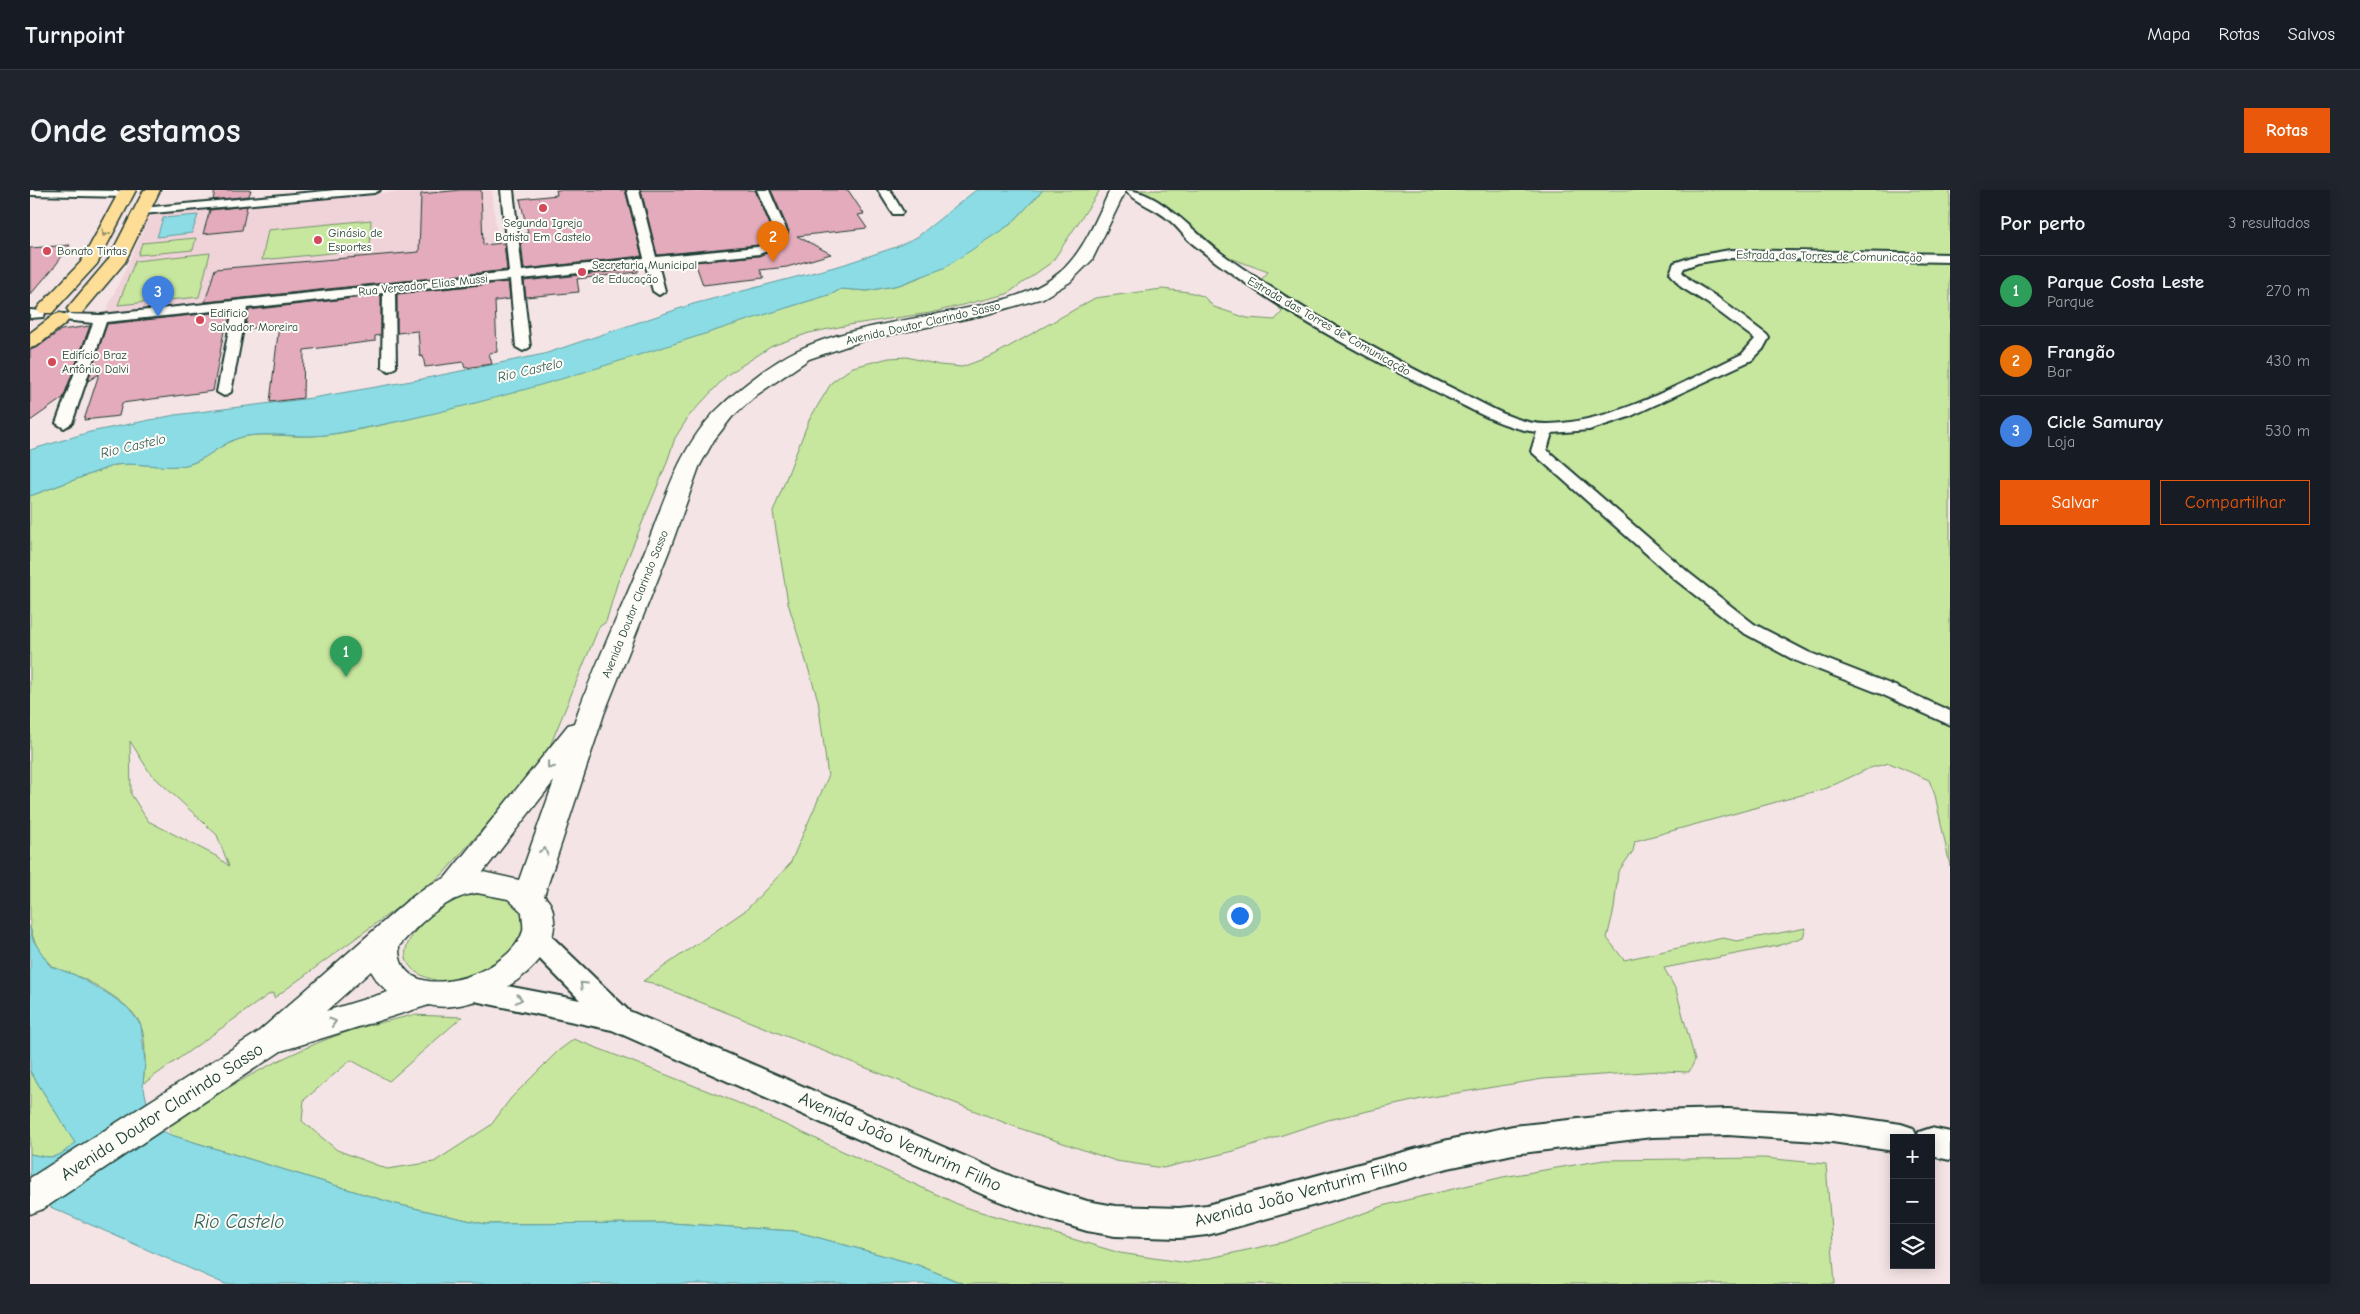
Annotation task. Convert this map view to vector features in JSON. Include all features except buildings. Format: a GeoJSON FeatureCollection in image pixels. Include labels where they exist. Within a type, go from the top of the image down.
{"type":"FeatureCollection","features":[{"type":"Feature","properties":{"kind":"main road"},"geometry":{"type":"LineString","coordinates":[[48,316],[116,262],[152,190]]}},
{"type":"Feature","properties":{"kind":"main road","name":"Avenida Doutor Clarindo Sasso"},"geometry":{"type":"LineString","coordinates":[[456,885],[477,882],[497,883],[514,888],[528,897],[591,714],[659,546],[688,467],[705,438],[725,413],[751,390],[802,355],[860,336],[984,310],[1037,294],[1064,278],[1086,256],[1118,190]]}},
{"type":"Feature","properties":{"kind":"main road"},"geometry":{"type":"LineString","coordinates":[[30,342],[88,264],[127,192]]}},
{"type":"Feature","properties":{"kind":"main road"},"geometry":{"type":"LineString","coordinates":[[88,264],[116,262]]}},
{"type":"Feature","properties":{"kind":"main road","name":"Avenida Doutor Clarindo Sasso"},"geometry":{"type":"LineString","coordinates":[[30,1198],[269,1042],[383,942],[404,920],[456,885],[591,714]]}},
{"type":"Feature","properties":{"kind":"main road"},"geometry":{"type":"LineString","coordinates":[[528,897],[537,909],[540,924],[537,940]]}},
{"type":"Feature","properties":{"kind":"main road","name":"Avenida Doutor Clarindo Sasso"},"geometry":{"type":"LineString","coordinates":[[383,942],[383,965],[389,975],[411,989],[426,993],[448,994],[471,990],[500,977],[524,960],[537,940]]}},
{"type":"Feature","properties":{"kind":"main road","name":"Avenida Doutor Clarindo Sasso"},"geometry":{"type":"LineString","coordinates":[[269,1042],[426,993]]}},
{"type":"Feature","properties":{"kind":"street"},"geometry":{"type":"LineString","coordinates":[[142,211],[288,194],[374,190]]}},
{"type":"Feature","properties":{"kind":"street"},"geometry":{"type":"LineString","coordinates":[[506,190],[523,347]]}},
{"type":"Feature","properties":{"kind":"street"},"geometry":{"type":"LineString","coordinates":[[633,190],[658,291]]}},
{"type":"Feature","properties":{"kind":"street","name":"Rua Vereador Elias Mussi"},"geometry":{"type":"LineString","coordinates":[[48,316],[101,319],[759,250],[776,243],[781,232],[763,190]]}},
{"type":"Feature","properties":{"kind":"street"},"geometry":{"type":"LineString","coordinates":[[884,190],[897,212]]}},
{"type":"Feature","properties":{"kind":"street","name":"Estrada das Torres de Comunicação"},"geometry":{"type":"LineString","coordinates":[[1131,190],[1172,216],[1196,240],[1243,275],[1356,344],[1499,417],[1522,426],[1546,429],[1588,425],[1624,414],[1747,357],[1758,346],[1762,338],[1712,300],[1686,284],[1676,273],[1678,266],[1696,258],[1758,254],[1817,257],[1950,258]]}},
{"type":"Feature","properties":{"kind":"street"},"geometry":{"type":"LineString","coordinates":[[30,192],[127,192]]}},
{"type":"Feature","properties":{"kind":"street"},"geometry":{"type":"LineString","coordinates":[[389,288],[389,367]]}},
{"type":"Feature","properties":{"kind":"street"},"geometry":{"type":"LineString","coordinates":[[224,392],[241,304]]}},
{"type":"Feature","properties":{"kind":"street"},"geometry":{"type":"LineString","coordinates":[[64,423],[101,319]]}},
{"type":"Feature","properties":{"kind":"street"},"geometry":{"type":"LineString","coordinates":[[1546,429],[1538,451],[1683,577],[1748,628],[1800,656],[1888,690],[1950,719]]}},
{"type":"Feature","properties":{"kind":"street","name":"Avenida João Venturim Filho"},"geometry":{"type":"LineString","coordinates":[[537,940],[618,1018]]}},
{"type":"Feature","properties":{"kind":"street","name":"Avenida João Venturim Filho"},"geometry":{"type":"LineString","coordinates":[[471,990],[618,1018],[1003,1188],[1087,1216],[1116,1221],[1178,1223],[1207,1220],[1448,1154],[1513,1140],[1652,1124],[1737,1122],[1832,1128],[1890,1136]]}},
{"type":"Feature","properties":{"kind":"street"},"geometry":{"type":"LineString","coordinates":[[1935,1143],[1950,1146]]}},
{"type":"Feature","properties":{"kind":"shaded area"},"geometry":{"type":"Polygon","coordinates":[[[416,190],[492,190],[500,268],[402,278],[402,283],[105,313],[151,214],[416,190]]]}},
{"type":"Feature","properties":{"kind":"green space"},"geometry":{"type":"Polygon","coordinates":[[[1043,190],[1100,190],[1052,262],[1007,294],[930,313],[854,324],[809,333],[772,346],[727,375],[689,416],[675,438],[666,465],[617,584],[606,622],[599,627],[545,758],[442,875],[274,998],[273,993],[268,995],[143,1084],[145,1047],[141,1026],[137,1018],[122,1003],[102,989],[52,966],[40,952],[30,927],[30,496],[115,465],[179,466],[189,464],[206,457],[229,442],[247,436],[303,436],[348,432],[442,411],[610,363],[832,294],[841,289],[867,291],[899,285],[921,277],[1011,224],[1043,190]],[[130,741],[131,794],[148,821],[216,856],[229,866],[217,835],[150,773],[130,741]]]}},
{"type":"Feature","properties":{"kind":"green space"},"geometry":{"type":"Polygon","coordinates":[[[1137,190],[1950,190],[1950,866],[1935,795],[1929,780],[1889,763],[1870,768],[1827,788],[1635,841],[1633,851],[1618,872],[1614,909],[1607,938],[1624,960],[1723,938],[1737,941],[1806,928],[1803,937],[1777,946],[1664,968],[1676,990],[1695,1060],[1689,1072],[1659,1071],[1543,1079],[1426,1098],[1328,1120],[1234,1151],[1163,1168],[1116,1161],[1013,1126],[643,981],[746,910],[790,864],[828,777],[818,700],[788,603],[773,512],[809,420],[832,382],[853,367],[889,358],[907,357],[939,365],[962,367],[994,355],[1095,298],[1162,289],[1189,292],[1203,296],[1214,307],[1247,318],[1275,320],[1282,312],[1260,281],[1268,272],[1204,248],[1137,194],[1137,190]]]}},
{"type":"Feature","properties":{"kind":"green space","name":"Ginásio de Esportes"},"geometry":{"type":"Polygon","coordinates":[[[371,220],[370,249],[262,260],[268,230],[371,220]]]}},
{"type":"Feature","properties":{"kind":"green space"},"geometry":{"type":"Polygon","coordinates":[[[196,238],[193,250],[138,255],[142,243],[196,238]]]}},
{"type":"Feature","properties":{"kind":"green space"},"geometry":{"type":"Polygon","coordinates":[[[210,253],[199,297],[118,305],[135,261],[210,253]]]}},
{"type":"Feature","properties":{"kind":"green space"},"geometry":{"type":"Polygon","coordinates":[[[496,892],[522,906],[525,918],[522,935],[499,961],[467,979],[449,982],[423,976],[409,965],[406,958],[406,949],[410,939],[422,923],[438,908],[455,898],[496,892]]]}},
{"type":"Feature","properties":{"kind":"green space"},"geometry":{"type":"Polygon","coordinates":[[[413,1015],[462,1017],[389,1081],[351,1060],[304,1100],[302,1121],[337,1150],[387,1169],[434,1162],[491,1125],[511,1098],[558,1051],[574,1039],[736,1102],[964,1207],[1120,1253],[1187,1263],[1284,1242],[1386,1205],[1503,1177],[1604,1160],[1764,1158],[1826,1164],[1835,1284],[964,1284],[918,1265],[794,1231],[671,1223],[485,1224],[396,1204],[171,1135],[168,1124],[281,1059],[353,1030],[413,1015]]]}},
{"type":"Feature","properties":{"kind":"green space"},"geometry":{"type":"Polygon","coordinates":[[[30,1071],[75,1143],[59,1155],[44,1157],[30,1154],[30,1071]]]}},
{"type":"Feature","properties":{"kind":"water","name":"Rio Castelo"},"geometry":{"type":"Polygon","coordinates":[[[976,190],[1043,190],[1011,224],[944,268],[899,285],[867,291],[841,289],[832,294],[592,370],[532,388],[410,419],[333,434],[313,436],[247,436],[229,442],[206,457],[189,464],[179,466],[115,465],[30,496],[30,450],[90,432],[175,415],[312,398],[417,380],[544,354],[693,304],[842,265],[896,247],[917,237],[976,190]]]}},
{"type":"Feature","properties":{"kind":"water"},"geometry":{"type":"Polygon","coordinates":[[[198,215],[192,233],[157,237],[163,218],[198,215]]]}},
{"type":"Feature","properties":{"kind":"water","name":"Rio Castelo"},"geometry":{"type":"Polygon","coordinates":[[[30,927],[33,940],[50,966],[75,975],[110,995],[128,1008],[141,1025],[145,1062],[143,1084],[152,1126],[171,1135],[396,1204],[485,1224],[671,1223],[794,1231],[918,1265],[964,1284],[225,1284],[30,1198],[30,1154],[44,1157],[59,1155],[75,1143],[30,1071],[30,927]]]}},
{"type":"Feature","properties":{"kind":"place","name":"Segunda Igreja Batista Em Castelo"},"geometry":{"type":"Point","coordinates":[543,208]}},
{"type":"Feature","properties":{"kind":"place","name":"Ginásio de Esportes"},"geometry":{"type":"Point","coordinates":[318,240]}},
{"type":"Feature","properties":{"kind":"place","name":"Bonato Tintas"},"geometry":{"type":"Point","coordinates":[47,251]}},
{"type":"Feature","properties":{"kind":"place","name":"Frangão"},"geometry":{"type":"Point","coordinates":[773,262]}},
{"type":"Feature","properties":{"kind":"place","name":"Secretaria Municipal de Educação"},"geometry":{"type":"Point","coordinates":[582,272]}},
{"type":"Feature","properties":{"kind":"place","name":"Cicle Samuray"},"geometry":{"type":"Point","coordinates":[158,317]}},
{"type":"Feature","properties":{"kind":"place","name":"Edificio Salvador Moreira"},"geometry":{"type":"Point","coordinates":[200,320]}},
{"type":"Feature","properties":{"kind":"place","name":"Edifício Braz Antônio Dalvi"},"geometry":{"type":"Point","coordinates":[52,362]}},
{"type":"Feature","properties":{"kind":"place","name":"Parque Costa Leste"},"geometry":{"type":"Point","coordinates":[346,677]}}]}
